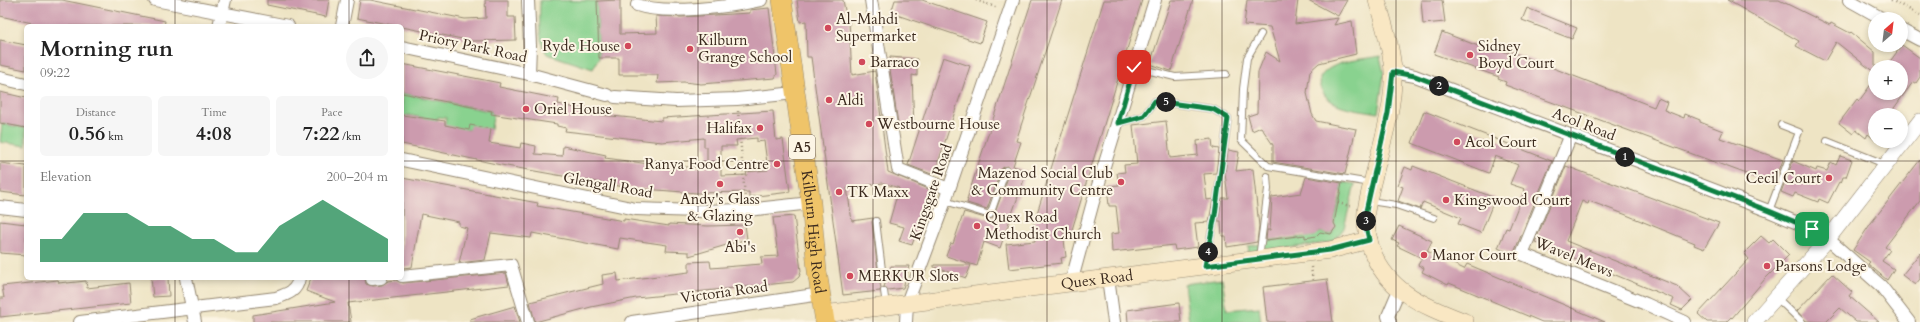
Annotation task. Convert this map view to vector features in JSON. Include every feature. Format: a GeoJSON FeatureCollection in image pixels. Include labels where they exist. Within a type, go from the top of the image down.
{"type":"FeatureCollection","features":[{"type":"Feature","properties":{"kind":"main road","name":"Kilburn High Road"},"geometry":{"type":"LineString","coordinates":[[782,0],[811,202],[824,318]]}},
{"type":"Feature","properties":{"kind":"main road"},"geometry":{"type":"LineString","coordinates":[[1377,0],[1393,72],[1388,113],[1368,200],[1366,219],[1369,240],[1382,272],[1399,290],[1423,304],[1465,322]]}},
{"type":"Feature","properties":{"kind":"main road","name":"Quex Road"},"geometry":{"type":"LineString","coordinates":[[824,318],[885,298],[907,303],[1334,249],[1369,240]]}},
{"type":"Feature","properties":{"kind":"street"},"geometry":{"type":"LineString","coordinates":[[155,0],[277,24]]}},
{"type":"Feature","properties":{"kind":"street"},"geometry":{"type":"LineString","coordinates":[[219,24],[225,0]]}},
{"type":"Feature","properties":{"kind":"street"},"geometry":{"type":"LineString","coordinates":[[342,24],[347,0]]}},
{"type":"Feature","properties":{"kind":"street"},"geometry":{"type":"LineString","coordinates":[[528,0],[530,46],[529,74]]}},
{"type":"Feature","properties":{"kind":"street"},"geometry":{"type":"LineString","coordinates":[[637,6],[649,10],[681,9],[737,6],[761,0]]}},
{"type":"Feature","properties":{"kind":"street"},"geometry":{"type":"LineString","coordinates":[[871,0],[898,168],[949,189]]}},
{"type":"Feature","properties":{"kind":"street","name":"Kingsgate Road"},"geometry":{"type":"LineString","coordinates":[[906,322],[907,303],[945,201],[1013,0]]}},
{"type":"Feature","properties":{"kind":"street"},"geometry":{"type":"LineString","coordinates":[[1071,283],[1155,0]]}},
{"type":"Feature","properties":{"kind":"street"},"geometry":{"type":"LineString","coordinates":[[1849,0],[1870,12]]}},
{"type":"Feature","properties":{"kind":"street"},"geometry":{"type":"LineString","coordinates":[[1908,34],[1920,40]]}},
{"type":"Feature","properties":{"kind":"street","name":"Priory Park Road"},"geometry":{"type":"LineString","coordinates":[[404,47],[529,74],[611,96],[676,101],[738,99],[795,93]]}},
{"type":"Feature","properties":{"kind":"street","name":"Acol Road"},"geometry":{"type":"LineString","coordinates":[[1393,72],[1415,76],[1570,137],[1769,211],[1812,229],[1828,239],[1881,286],[1909,322]]}},
{"type":"Feature","properties":{"kind":"street"},"geometry":{"type":"LineString","coordinates":[[0,78],[24,84]]}},
{"type":"Feature","properties":{"kind":"street"},"geometry":{"type":"LineString","coordinates":[[1754,322],[1828,239],[1920,121]]}},
{"type":"Feature","properties":{"kind":"street","name":"Wavel Mews"},"geometry":{"type":"LineString","coordinates":[[1570,137],[1522,254],[1646,304],[1685,322]]}},
{"type":"Feature","properties":{"kind":"street","name":"Glengall Road"},"geometry":{"type":"LineString","coordinates":[[404,160],[636,209],[697,211],[747,210],[811,202]]}},
{"type":"Feature","properties":{"kind":"street"},"geometry":{"type":"LineString","coordinates":[[0,207],[24,210]]}},
{"type":"Feature","properties":{"kind":"street"},"geometry":{"type":"LineString","coordinates":[[404,276],[511,265],[528,322]]}},
{"type":"Feature","properties":{"kind":"street"},"geometry":{"type":"LineString","coordinates":[[1108,278],[1114,322]]}},
{"type":"Feature","properties":{"kind":"street"},"geometry":{"type":"LineString","coordinates":[[186,280],[195,322]]}},
{"type":"Feature","properties":{"kind":"street"},"geometry":{"type":"LineString","coordinates":[[80,322],[276,298],[288,294],[298,286],[299,280]]}},
{"type":"Feature","properties":{"kind":"street"},"geometry":{"type":"LineString","coordinates":[[1390,322],[1388,316],[1399,290]]}},
{"type":"Feature","properties":{"kind":"street","name":"Victoria Road"},"geometry":{"type":"LineString","coordinates":[[632,322],[821,294]]}},
{"type":"Feature","properties":{"kind":"lane"},"geometry":{"type":"LineString","coordinates":[[1261,34],[1247,58],[1243,89],[1241,140],[1268,166],[1372,184]]}},
{"type":"Feature","properties":{"kind":"lane"},"geometry":{"type":"LineString","coordinates":[[1134,67],[1175,77],[1226,74]]}},
{"type":"Feature","properties":{"kind":"lane"},"geometry":{"type":"LineString","coordinates":[[1118,123],[1144,116],[1155,101],[1213,109],[1228,118],[1215,215],[1205,266]]}},
{"type":"Feature","properties":{"kind":"lane"},"geometry":{"type":"LineString","coordinates":[[1769,211],[1799,132],[1781,125]]}},
{"type":"Feature","properties":{"kind":"lane"},"geometry":{"type":"LineString","coordinates":[[1827,141],[1887,164]]}},
{"type":"Feature","properties":{"kind":"lane"},"geometry":{"type":"LineString","coordinates":[[945,201],[990,215],[1006,170]]}},
{"type":"Feature","properties":{"kind":"lane"},"geometry":{"type":"LineString","coordinates":[[1259,259],[1268,189],[1267,176]]}},
{"type":"Feature","properties":{"kind":"lane"},"geometry":{"type":"LineString","coordinates":[[1368,200],[1396,205],[1434,218]]}},
{"type":"Feature","properties":{"kind":"lane"},"geometry":{"type":"LineString","coordinates":[[876,222],[882,278]]}},
{"type":"Feature","properties":{"kind":"lane"},"geometry":{"type":"LineString","coordinates":[[1777,298],[1802,322]]}},
{"type":"Feature","properties":{"kind":"path"},"geometry":{"type":"LineString","coordinates":[[976,0],[1009,12]]}},
{"type":"Feature","properties":{"kind":"path"},"geometry":{"type":"LineString","coordinates":[[1892,0],[1920,15]]}},
{"type":"Feature","properties":{"kind":"path"},"geometry":{"type":"LineString","coordinates":[[1898,4],[1900,0]]}},
{"type":"Feature","properties":{"kind":"path"},"geometry":{"type":"LineString","coordinates":[[738,99],[747,210]]}},
{"type":"Feature","properties":{"kind":"green space"},"geometry":{"type":"Polygon","coordinates":[[[540,0],[597,1],[599,58],[593,69],[547,54],[540,35],[540,0]]]}},
{"type":"Feature","properties":{"kind":"green space"},"geometry":{"type":"Polygon","coordinates":[[[1380,56],[1384,74],[1378,113],[1349,108],[1332,101],[1325,96],[1321,88],[1320,78],[1325,72],[1338,64],[1380,56]]]}},
{"type":"Feature","properties":{"kind":"green space"},"geometry":{"type":"Polygon","coordinates":[[[404,93],[494,112],[491,129],[481,128],[443,133],[446,118],[438,117],[437,121],[408,115],[406,125],[404,124],[404,93]]]}},
{"type":"Feature","properties":{"kind":"green space"},"geometry":{"type":"Polygon","coordinates":[[[2,124],[24,128],[24,146],[0,142],[2,124]]]}},
{"type":"Feature","properties":{"kind":"green space"},"geometry":{"type":"Polygon","coordinates":[[[1342,182],[1355,184],[1344,228],[1335,240],[1327,243],[1249,253],[1248,246],[1263,244],[1263,241],[1315,236],[1316,234],[1322,232],[1325,234],[1331,234],[1335,228],[1333,225],[1342,192],[1340,191],[1342,182]]]}},
{"type":"Feature","properties":{"kind":"green space"},"geometry":{"type":"Polygon","coordinates":[[[1222,279],[1227,310],[1259,307],[1261,322],[1189,322],[1184,284],[1222,279]]]}},
{"type":"Feature","properties":{"kind":"building"},"geometry":{"type":"Polygon","coordinates":[[[0,0],[62,0],[165,21],[164,24],[37,24],[0,16],[0,0]]]}},
{"type":"Feature","properties":{"kind":"building"},"geometry":{"type":"Polygon","coordinates":[[[267,0],[329,0],[326,17],[267,5],[267,0]]]}},
{"type":"Feature","properties":{"kind":"building"},"geometry":{"type":"Polygon","coordinates":[[[360,0],[370,0],[465,19],[486,18],[485,0],[508,0],[508,17],[515,17],[516,40],[472,41],[404,27],[404,24],[387,24],[357,18],[360,0]]]}},
{"type":"Feature","properties":{"kind":"building"},"geometry":{"type":"Polygon","coordinates":[[[620,0],[620,34],[657,33],[656,16],[681,17],[750,13],[750,10],[769,8],[777,74],[775,78],[701,84],[684,82],[657,83],[658,75],[619,75],[619,58],[599,58],[597,1],[620,0]]]}},
{"type":"Feature","properties":{"kind":"building"},"geometry":{"type":"Polygon","coordinates":[[[797,0],[843,0],[847,21],[849,21],[852,75],[875,71],[888,172],[931,190],[912,245],[899,241],[904,227],[889,223],[899,188],[883,183],[847,188],[852,221],[873,218],[872,222],[881,288],[880,291],[843,295],[811,57],[807,57],[806,21],[800,22],[797,0]]]}},
{"type":"Feature","properties":{"kind":"building"},"geometry":{"type":"Polygon","coordinates":[[[895,0],[922,0],[987,22],[980,43],[891,13],[895,0]]]}},
{"type":"Feature","properties":{"kind":"building"},"geometry":{"type":"Polygon","coordinates":[[[1032,0],[1062,0],[1016,141],[1021,142],[1013,166],[1027,171],[1000,248],[984,242],[977,266],[946,256],[951,243],[953,244],[964,212],[989,219],[993,218],[1010,172],[1008,166],[1002,168],[987,209],[967,203],[967,199],[1032,0]]]}},
{"type":"Feature","properties":{"kind":"building"},"geometry":{"type":"Polygon","coordinates":[[[1104,0],[1142,0],[1071,233],[1063,230],[1066,257],[1061,258],[1062,263],[1009,269],[1006,244],[1035,241],[1033,226],[1104,0]]]}},
{"type":"Feature","properties":{"kind":"building"},"geometry":{"type":"Polygon","coordinates":[[[1171,0],[1193,0],[1171,71],[1150,64],[1171,0]]]}},
{"type":"Feature","properties":{"kind":"building"},"geometry":{"type":"Polygon","coordinates":[[[1247,0],[1298,0],[1295,24],[1338,18],[1334,25],[1352,21],[1356,54],[1319,63],[1310,71],[1307,93],[1312,114],[1316,121],[1356,129],[1345,174],[1273,162],[1273,145],[1261,127],[1252,131],[1248,116],[1257,113],[1258,72],[1266,52],[1280,61],[1270,27],[1244,25],[1247,0]]]}},
{"type":"Feature","properties":{"kind":"building"},"geometry":{"type":"Polygon","coordinates":[[[1308,0],[1347,0],[1338,16],[1308,0]]]}},
{"type":"Feature","properties":{"kind":"building","name":"Sidney Boyd Court"},"geometry":{"type":"Polygon","coordinates":[[[1421,0],[1442,0],[1445,22],[1423,24],[1421,0]]]}},
{"type":"Feature","properties":{"kind":"building"},"geometry":{"type":"Polygon","coordinates":[[[1727,0],[1779,0],[1830,25],[1831,23],[1850,33],[1851,32],[1868,46],[1868,52],[1875,52],[1875,60],[1868,60],[1868,67],[1836,42],[1825,61],[1796,46],[1799,41],[1727,0]]]}},
{"type":"Feature","properties":{"kind":"building"},"geometry":{"type":"Polygon","coordinates":[[[1527,8],[1577,28],[1572,39],[1522,20],[1527,8]]]}},
{"type":"Feature","properties":{"kind":"building"},"geometry":{"type":"Polygon","coordinates":[[[1442,32],[1491,51],[1493,47],[1508,53],[1509,51],[1654,107],[1658,98],[1667,102],[1664,110],[1684,118],[1685,114],[1723,131],[1720,138],[1783,160],[1774,184],[1505,85],[1506,82],[1498,79],[1499,77],[1434,54],[1442,32]]]}},
{"type":"Feature","properties":{"kind":"building"},"geometry":{"type":"Polygon","coordinates":[[[0,40],[24,45],[24,70],[0,65],[0,40]]]}},
{"type":"Feature","properties":{"kind":"building"},"geometry":{"type":"Polygon","coordinates":[[[1908,49],[1920,58],[1920,77],[1916,83],[1913,82],[1908,89],[1908,60],[1891,60],[1897,52],[1908,52],[1908,49]]]}},
{"type":"Feature","properties":{"kind":"building"},"geometry":{"type":"Polygon","coordinates":[[[890,57],[917,59],[917,76],[912,75],[914,128],[898,124],[890,69],[890,57]]]}},
{"type":"Feature","properties":{"kind":"building"},"geometry":{"type":"Polygon","coordinates":[[[943,57],[970,66],[934,175],[908,165],[943,57]]]}},
{"type":"Feature","properties":{"kind":"building"},"geometry":{"type":"Polygon","coordinates":[[[404,64],[500,83],[499,87],[559,99],[558,104],[602,114],[601,115],[662,121],[662,118],[773,111],[776,140],[783,139],[790,192],[749,197],[749,192],[697,193],[630,188],[501,165],[404,144],[404,115],[445,121],[445,125],[469,130],[470,125],[491,129],[489,143],[520,148],[521,143],[536,146],[535,154],[562,156],[563,146],[606,155],[605,158],[672,167],[707,167],[707,147],[704,147],[704,138],[662,142],[565,131],[566,128],[557,126],[557,124],[491,114],[492,111],[404,93],[404,64]],[[757,138],[736,140],[737,146],[721,146],[721,176],[747,175],[746,172],[768,170],[764,141],[757,142],[757,138]]]}},
{"type":"Feature","properties":{"kind":"building"},"geometry":{"type":"Polygon","coordinates":[[[1868,89],[1868,100],[1900,100],[1894,108],[1868,108],[1868,134],[1866,138],[1856,130],[1853,134],[1839,123],[1857,99],[1859,101],[1868,89]]]}},
{"type":"Feature","properties":{"kind":"building"},"geometry":{"type":"Polygon","coordinates":[[[0,92],[24,98],[24,128],[0,123],[0,92]]]}},
{"type":"Feature","properties":{"kind":"building"},"geometry":{"type":"Polygon","coordinates":[[[1424,111],[1552,161],[1513,255],[1498,248],[1506,228],[1509,229],[1525,189],[1510,184],[1518,165],[1495,156],[1489,173],[1412,143],[1424,111]]]}},
{"type":"Feature","properties":{"kind":"building"},"geometry":{"type":"Polygon","coordinates":[[[1166,121],[1170,158],[1198,155],[1197,141],[1212,139],[1213,148],[1219,149],[1216,173],[1204,174],[1207,200],[1213,199],[1209,222],[1195,223],[1198,247],[1175,250],[1174,245],[1112,252],[1111,234],[1119,233],[1116,206],[1109,206],[1107,186],[1119,185],[1117,173],[1125,172],[1124,165],[1137,164],[1133,125],[1166,121]]]}},
{"type":"Feature","properties":{"kind":"building"},"geometry":{"type":"Polygon","coordinates":[[[1228,150],[1239,152],[1236,171],[1253,169],[1259,226],[1257,242],[1227,247],[1226,236],[1222,236],[1221,221],[1218,221],[1222,198],[1228,198],[1225,173],[1228,150]]]}},
{"type":"Feature","properties":{"kind":"building"},"geometry":{"type":"Polygon","coordinates":[[[1840,156],[1852,160],[1846,177],[1843,177],[1841,183],[1839,182],[1828,203],[1819,199],[1818,202],[1795,193],[1793,197],[1781,192],[1793,161],[1816,171],[1817,168],[1827,171],[1831,162],[1836,165],[1840,156]]]}},
{"type":"Feature","properties":{"kind":"building"},"geometry":{"type":"Polygon","coordinates":[[[1920,160],[1920,201],[1885,247],[1890,250],[1882,261],[1894,269],[1887,280],[1868,264],[1870,262],[1853,250],[1871,223],[1920,160]]]}},
{"type":"Feature","properties":{"kind":"building"},"geometry":{"type":"Polygon","coordinates":[[[0,163],[24,166],[24,195],[0,192],[0,163]]]}},
{"type":"Feature","properties":{"kind":"building","name":"Kingswood Court"},"geometry":{"type":"Polygon","coordinates":[[[1413,166],[1495,198],[1481,233],[1458,224],[1461,218],[1423,202],[1420,209],[1398,201],[1403,187],[1398,185],[1405,167],[1412,170],[1413,166]]]}},
{"type":"Feature","properties":{"kind":"building"},"geometry":{"type":"Polygon","coordinates":[[[1566,166],[1719,223],[1704,249],[1694,245],[1695,243],[1624,214],[1589,201],[1588,204],[1582,201],[1566,241],[1677,286],[1692,300],[1682,310],[1671,305],[1674,299],[1535,242],[1566,166]]]}},
{"type":"Feature","properties":{"kind":"building"},"geometry":{"type":"Polygon","coordinates":[[[1306,177],[1342,183],[1334,223],[1336,227],[1331,234],[1320,232],[1316,236],[1305,238],[1305,235],[1266,240],[1267,230],[1270,230],[1272,197],[1301,193],[1306,177]]]}},
{"type":"Feature","properties":{"kind":"building"},"geometry":{"type":"Polygon","coordinates":[[[404,178],[538,203],[537,206],[624,221],[624,219],[669,226],[669,224],[708,226],[745,225],[747,239],[689,256],[689,252],[666,251],[667,245],[620,238],[618,249],[532,233],[531,238],[491,233],[485,260],[459,263],[467,228],[459,226],[459,222],[421,214],[412,267],[404,268],[404,178]]]}},
{"type":"Feature","properties":{"kind":"building"},"geometry":{"type":"Polygon","coordinates":[[[794,216],[801,271],[799,277],[793,282],[636,298],[591,307],[535,322],[530,302],[603,284],[602,275],[617,273],[618,281],[689,272],[689,262],[710,261],[711,268],[762,264],[761,257],[778,256],[773,218],[794,216]]]}},
{"type":"Feature","properties":{"kind":"building"},"geometry":{"type":"Polygon","coordinates":[[[0,221],[24,224],[24,255],[0,253],[0,221]]]}},
{"type":"Feature","properties":{"kind":"building"},"geometry":{"type":"Polygon","coordinates":[[[1399,226],[1432,241],[1427,251],[1464,269],[1467,264],[1605,322],[1542,322],[1449,283],[1448,285],[1422,272],[1424,268],[1418,265],[1422,258],[1397,246],[1399,243],[1392,240],[1399,226]]]}},
{"type":"Feature","properties":{"kind":"building"},"geometry":{"type":"Polygon","coordinates":[[[1761,236],[1769,243],[1773,239],[1789,255],[1765,279],[1732,318],[1731,317],[1726,322],[1707,322],[1698,314],[1749,259],[1744,253],[1761,236]]]}},
{"type":"Feature","properties":{"kind":"building"},"geometry":{"type":"Polygon","coordinates":[[[1920,253],[1920,279],[1915,285],[1902,275],[1920,253]]]}},
{"type":"Feature","properties":{"kind":"building"},"geometry":{"type":"Polygon","coordinates":[[[934,265],[971,265],[966,278],[934,267],[934,265]]]}},
{"type":"Feature","properties":{"kind":"building"},"geometry":{"type":"Polygon","coordinates":[[[891,266],[909,266],[903,288],[888,290],[884,287],[891,266]]]}},
{"type":"Feature","properties":{"kind":"building"},"geometry":{"type":"Polygon","coordinates":[[[506,273],[509,285],[348,303],[351,322],[253,322],[253,315],[335,302],[306,291],[310,280],[365,280],[366,284],[373,286],[382,285],[388,281],[396,280],[403,283],[506,273]]]}},
{"type":"Feature","properties":{"kind":"building"},"geometry":{"type":"Polygon","coordinates":[[[1832,274],[1852,292],[1849,296],[1879,322],[1856,322],[1840,308],[1826,322],[1806,321],[1797,311],[1832,274]]]}},
{"type":"Feature","properties":{"kind":"building"},"geometry":{"type":"Polygon","coordinates":[[[1327,279],[1333,322],[1267,322],[1263,287],[1327,279]]]}},
{"type":"Feature","properties":{"kind":"building"},"geometry":{"type":"Polygon","coordinates":[[[58,280],[59,283],[86,281],[87,288],[129,283],[131,303],[0,317],[0,298],[4,298],[2,286],[58,280]]]}},
{"type":"Feature","properties":{"kind":"building"},"geometry":{"type":"Polygon","coordinates":[[[151,280],[168,280],[169,296],[153,297],[151,280]]]}},
{"type":"Feature","properties":{"kind":"building"},"geometry":{"type":"Polygon","coordinates":[[[1179,303],[1181,322],[1128,322],[1127,310],[1179,303]]]}},
{"type":"Feature","properties":{"kind":"building"},"geometry":{"type":"Polygon","coordinates":[[[515,306],[520,322],[470,322],[470,319],[515,306]]]}},
{"type":"Feature","properties":{"kind":"place","name":"Al-Mahdi Supermarket"},"geometry":{"type":"Point","coordinates":[828,28]}},
{"type":"Feature","properties":{"kind":"place","name":"Ryde House"},"geometry":{"type":"Point","coordinates":[628,46]}},
{"type":"Feature","properties":{"kind":"place","name":"Kilburn Grange School"},"geometry":{"type":"Point","coordinates":[690,49]}},
{"type":"Feature","properties":{"kind":"place","name":"Sidney Boyd Court"},"geometry":{"type":"Point","coordinates":[1470,55]}},
{"type":"Feature","properties":{"kind":"place","name":"Barraco"},"geometry":{"type":"Point","coordinates":[862,62]}},
{"type":"Feature","properties":{"kind":"place","name":"Aldi"},"geometry":{"type":"Point","coordinates":[829,100]}},
{"type":"Feature","properties":{"kind":"place","name":"Oriel House"},"geometry":{"type":"Point","coordinates":[526,109]}},
{"type":"Feature","properties":{"kind":"place","name":"Westbourne House"},"geometry":{"type":"Point","coordinates":[869,124]}},
{"type":"Feature","properties":{"kind":"place","name":"Halifax"},"geometry":{"type":"Point","coordinates":[760,128]}},
{"type":"Feature","properties":{"kind":"place","name":"Acol Court"},"geometry":{"type":"Point","coordinates":[1457,142]}},
{"type":"Feature","properties":{"kind":"place","name":"Ranya Food Centre"},"geometry":{"type":"Point","coordinates":[777,164]}},
{"type":"Feature","properties":{"kind":"place","name":"Cecil Court"},"geometry":{"type":"Point","coordinates":[1829,178]}},
{"type":"Feature","properties":{"kind":"place","name":"Mazenod Social Club & Community Centre"},"geometry":{"type":"Point","coordinates":[1121,182]}},
{"type":"Feature","properties":{"kind":"place","name":"Andy's Glass & Glazing"},"geometry":{"type":"Point","coordinates":[720,184]}},
{"type":"Feature","properties":{"kind":"place","name":"TK Maxx"},"geometry":{"type":"Point","coordinates":[839,192]}},
{"type":"Feature","properties":{"kind":"place","name":"Kingswood Court"},"geometry":{"type":"Point","coordinates":[1446,200]}},
{"type":"Feature","properties":{"kind":"place","name":"Quex Road Methodist Church"},"geometry":{"type":"Point","coordinates":[977,226]}},
{"type":"Feature","properties":{"kind":"place","name":"Abi's"},"geometry":{"type":"Point","coordinates":[740,232]}},
{"type":"Feature","properties":{"kind":"place","name":"Manor Court"},"geometry":{"type":"Point","coordinates":[1424,255]}},
{"type":"Feature","properties":{"kind":"place","name":"Parsons Lodge"},"geometry":{"type":"Point","coordinates":[1767,266]}},
{"type":"Feature","properties":{"kind":"place","name":"MERKUR Slots"},"geometry":{"type":"Point","coordinates":[850,276]}},
{"type":"Feature","properties":{"kind":"route"},"geometry":{"type":"LineString","coordinates":[[1134,67],[1118,123],[1144,116],[1155,101],[1213,109],[1228,118],[1215,215],[1205,266],[1330,250],[1369,240],[1366,226],[1366,211],[1388,113],[1393,72],[1415,76],[1570,137],[1769,211],[1812,229]]}}]}
